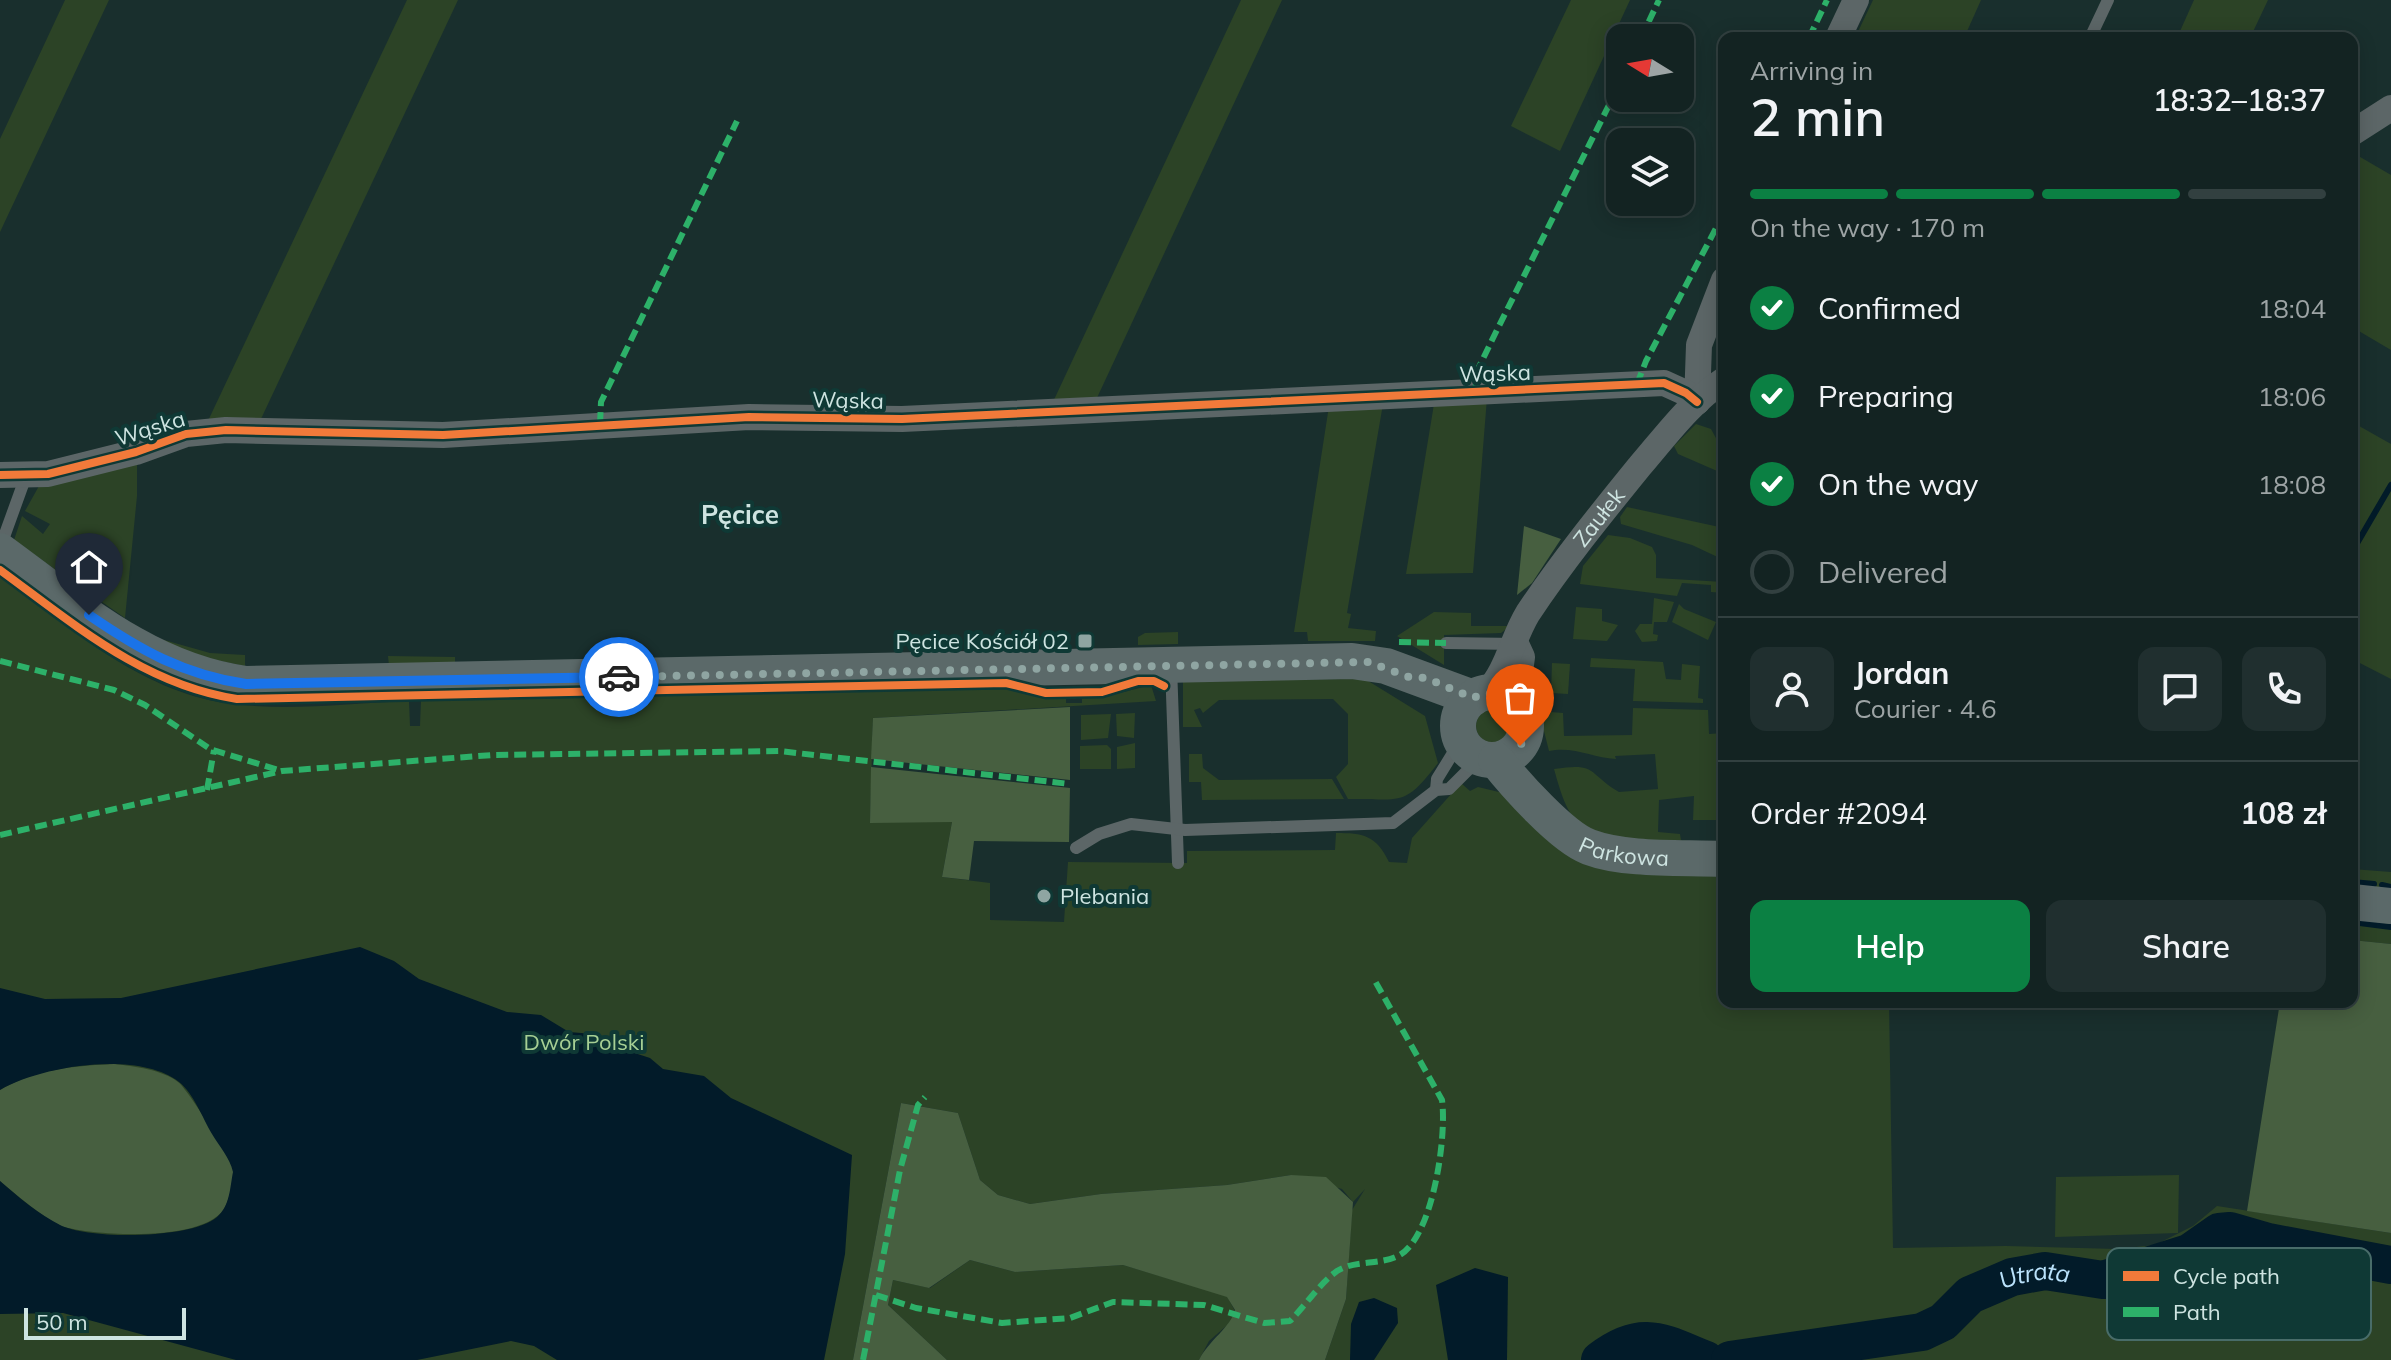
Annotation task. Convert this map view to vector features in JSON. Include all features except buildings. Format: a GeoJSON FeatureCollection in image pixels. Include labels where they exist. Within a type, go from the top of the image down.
{"type":"FeatureCollection","features":[{"type":"Feature","properties":{"kind":"street"},"geometry":{"type":"LineString","coordinates":[[1841,32],[1856,0]]}},
{"type":"Feature","properties":{"kind":"street"},"geometry":{"type":"LineString","coordinates":[[2358,129],[2391,108]]}},
{"type":"Feature","properties":{"kind":"street"},"geometry":{"type":"LineString","coordinates":[[1697,402],[1699,345],[1718,296]]}},
{"type":"Feature","properties":{"kind":"street","name":"Wąska"},"geometry":{"type":"LineString","coordinates":[[13,476],[136,452],[186,434],[226,430],[443,435],[749,417],[902,419],[1664,383],[1697,402]]}},
{"type":"Feature","properties":{"kind":"street"},"geometry":{"type":"LineString","coordinates":[[1697,402],[1718,385]]}},
{"type":"Feature","properties":{"kind":"street","name":"Zaułek"},"geometry":{"type":"LineString","coordinates":[[1486,728],[1522,657],[1516,644],[1528,613],[1574,547],[1697,402]]}},
{"type":"Feature","properties":{"kind":"street","name":"Parkowa"},"geometry":{"type":"LineString","coordinates":[[0,550],[149,655],[197,675],[246,684],[1352,661],[1386,666],[1409,677],[1426,678],[1486,728],[1512,780],[1561,830],[1590,848],[1718,859]]}},
{"type":"Feature","properties":{"kind":"street"},"geometry":{"type":"LineString","coordinates":[[2358,903],[2391,906]]}},
{"type":"Feature","properties":{"kind":"lane"},"geometry":{"type":"LineString","coordinates":[[2093,32],[2108,0]]}},
{"type":"Feature","properties":{"kind":"lane"},"geometry":{"type":"LineString","coordinates":[[0,550],[13,476]]}},
{"type":"Feature","properties":{"kind":"lane"},"geometry":{"type":"LineString","coordinates":[[1446,643],[1516,644]]}},
{"type":"Feature","properties":{"kind":"lane"},"geometry":{"type":"LineString","coordinates":[[1171,665],[1178,863]]}},
{"type":"Feature","properties":{"kind":"lane"},"geometry":{"type":"LineString","coordinates":[[1436,790],[1437,779],[1486,728]]}},
{"type":"Feature","properties":{"kind":"lane"},"geometry":{"type":"LineString","coordinates":[[1076,848],[1091,837],[1124,825],[1176,829],[1393,823],[1436,790],[1449,789],[1486,728]]}},
{"type":"Feature","properties":{"kind":"green space"},"geometry":{"type":"Polygon","coordinates":[[[65,0],[109,0],[0,232],[0,139],[65,0]]]}},
{"type":"Feature","properties":{"kind":"green space"},"geometry":{"type":"Polygon","coordinates":[[[407,0],[458,0],[260,421],[206,425],[407,0]]]}},
{"type":"Feature","properties":{"kind":"green space"},"geometry":{"type":"Polygon","coordinates":[[[1241,0],[1282,0],[1096,400],[1052,404],[1241,0]]]}},
{"type":"Feature","properties":{"kind":"green space"},"geometry":{"type":"Polygon","coordinates":[[[1571,0],[1630,0],[1619,24],[1606,24],[1606,52],[1560,151],[1511,126],[1571,0]]]}},
{"type":"Feature","properties":{"kind":"green space"},"geometry":{"type":"Polygon","coordinates":[[[1873,0],[1981,0],[1967,32],[1858,32],[1873,0]]]}},
{"type":"Feature","properties":{"kind":"green space"},"geometry":{"type":"Polygon","coordinates":[[[2194,0],[2268,0],[2253,32],[2180,32],[2194,0]]]}},
{"type":"Feature","properties":{"kind":"green space"},"geometry":{"type":"Polygon","coordinates":[[[2358,156],[2391,175],[2391,350],[2358,331],[2358,156]]]}},
{"type":"Feature","properties":{"kind":"green space"},"geometry":{"type":"Polygon","coordinates":[[[1487,398],[1473,573],[1406,574],[1434,404],[1487,398]]]}},
{"type":"Feature","properties":{"kind":"green space"},"geometry":{"type":"Polygon","coordinates":[[[1383,404],[1347,613],[1351,614],[1348,628],[1376,631],[1375,641],[1308,641],[1307,632],[1294,632],[1329,406],[1383,404]]]}},
{"type":"Feature","properties":{"kind":"green space"},"geometry":{"type":"Polygon","coordinates":[[[1696,424],[1711,429],[1718,442],[1718,471],[1678,454],[1674,446],[1696,424]]]}},
{"type":"Feature","properties":{"kind":"green space"},"geometry":{"type":"Polygon","coordinates":[[[2358,425],[2391,444],[2391,679],[2358,662],[2358,425]]]}},
{"type":"Feature","properties":{"kind":"green space"},"geometry":{"type":"Polygon","coordinates":[[[137,457],[137,496],[125,618],[62,574],[83,542],[75,539],[71,547],[74,549],[60,573],[14,540],[22,516],[43,534],[50,524],[25,511],[39,486],[137,457]]]}},
{"type":"Feature","properties":{"kind":"green space"},"geometry":{"type":"Polygon","coordinates":[[[1627,507],[1718,527],[1718,557],[1692,545],[1621,524],[1620,517],[1627,507]]]}},
{"type":"Feature","properties":{"kind":"green space"},"geometry":{"type":"Polygon","coordinates":[[[1524,526],[1561,539],[1532,583],[1517,595],[1524,526]]]}},
{"type":"Feature","properties":{"kind":"green space"},"geometry":{"type":"Polygon","coordinates":[[[1608,535],[1630,538],[1652,547],[1656,555],[1656,578],[1718,582],[1718,593],[1711,592],[1711,585],[1682,583],[1677,596],[1580,584],[1583,566],[1608,535]]]}},
{"type":"Feature","properties":{"kind":"green space","name":"Dwór Polski"},"geometry":{"type":"Polygon","coordinates":[[[0,576],[106,654],[164,685],[194,696],[249,706],[294,707],[409,701],[410,726],[420,726],[421,700],[1006,688],[1044,698],[1066,698],[1066,703],[1082,703],[1082,697],[1104,697],[1151,685],[1156,701],[873,718],[870,822],[952,822],[942,877],[990,883],[990,920],[1064,922],[1068,862],[1187,863],[1187,851],[1335,850],[1336,833],[1368,837],[1379,846],[1389,862],[1407,863],[1412,838],[1461,783],[1470,791],[1478,787],[1503,793],[1549,834],[1718,869],[1718,1008],[1889,1008],[1893,1248],[2107,1249],[2107,1340],[2371,1340],[2371,1248],[2126,1248],[2155,1245],[2193,1226],[2217,1206],[2391,1233],[2391,1360],[1325,1360],[1346,1299],[1352,1210],[1365,1189],[1353,1202],[1342,1189],[1291,1175],[1227,1185],[1101,1194],[1030,1204],[998,1195],[980,1180],[958,1113],[901,1103],[853,1360],[0,1360],[0,576]]]}},
{"type":"Feature","properties":{"kind":"green space"},"geometry":{"type":"Polygon","coordinates":[[[1654,598],[1674,602],[1667,622],[1654,622],[1653,634],[1658,635],[1657,641],[1642,642],[1635,631],[1640,624],[1652,624],[1654,598]]]}},
{"type":"Feature","properties":{"kind":"green space"},"geometry":{"type":"Polygon","coordinates":[[[1679,604],[1716,622],[1708,640],[1672,622],[1679,604]]]}},
{"type":"Feature","properties":{"kind":"green space"},"geometry":{"type":"Polygon","coordinates":[[[1576,607],[1602,609],[1602,621],[1618,625],[1607,641],[1573,639],[1576,607]]]}},
{"type":"Feature","properties":{"kind":"green space"},"geometry":{"type":"Polygon","coordinates":[[[1434,612],[1471,613],[1471,626],[1510,626],[1501,633],[1444,635],[1444,665],[1397,636],[1434,612]]]}},
{"type":"Feature","properties":{"kind":"green space"},"geometry":{"type":"Polygon","coordinates":[[[1178,632],[1178,644],[1138,645],[1138,637],[1145,633],[1178,632]]]}},
{"type":"Feature","properties":{"kind":"green space"},"geometry":{"type":"Polygon","coordinates":[[[157,638],[210,653],[245,655],[245,666],[200,657],[157,638]]]}},
{"type":"Feature","properties":{"kind":"green space"},"geometry":{"type":"Polygon","coordinates":[[[388,656],[455,657],[455,664],[389,666],[388,656]]]}},
{"type":"Feature","properties":{"kind":"green space"},"geometry":{"type":"Polygon","coordinates":[[[1591,658],[1663,662],[1666,679],[1681,680],[1682,664],[1700,666],[1698,698],[1703,699],[1703,703],[1633,701],[1635,669],[1590,667],[1591,658]]]}},
{"type":"Feature","properties":{"kind":"green space"},"geometry":{"type":"Polygon","coordinates":[[[1552,663],[1570,664],[1568,694],[1551,693],[1552,663]]]}},
{"type":"Feature","properties":{"kind":"green space"},"geometry":{"type":"Polygon","coordinates":[[[1365,679],[1425,716],[1438,763],[1417,788],[1400,798],[1348,799],[1336,777],[1348,764],[1348,714],[1333,699],[1219,700],[1203,713],[1200,708],[1194,710],[1202,727],[1183,727],[1183,680],[1365,679]]]}},
{"type":"Feature","properties":{"kind":"green space"},"geometry":{"type":"Polygon","coordinates":[[[1070,707],[1070,780],[871,759],[873,718],[1070,707]]]}},
{"type":"Feature","properties":{"kind":"green space"},"geometry":{"type":"Polygon","coordinates":[[[1633,708],[1708,710],[1709,734],[1718,733],[1718,820],[1693,820],[1694,796],[1659,800],[1658,832],[1680,834],[1681,840],[1688,841],[1623,838],[1592,830],[1579,822],[1569,811],[1554,769],[1585,768],[1619,792],[1658,789],[1655,754],[1615,756],[1616,759],[1567,750],[1549,751],[1539,711],[1563,713],[1564,736],[1632,735],[1633,708]]]}},
{"type":"Feature","properties":{"kind":"green space"},"geometry":{"type":"Polygon","coordinates":[[[1493,709],[1505,714],[1510,726],[1505,738],[1493,743],[1481,738],[1476,726],[1481,714],[1493,709]]]}},
{"type":"Feature","properties":{"kind":"green space"},"geometry":{"type":"Polygon","coordinates":[[[1135,713],[1134,738],[1117,736],[1116,714],[1135,713]]]}},
{"type":"Feature","properties":{"kind":"green space"},"geometry":{"type":"Polygon","coordinates":[[[1111,714],[1108,738],[1081,740],[1081,715],[1111,714]]]}},
{"type":"Feature","properties":{"kind":"green space"},"geometry":{"type":"Polygon","coordinates":[[[1135,743],[1135,768],[1117,769],[1117,747],[1135,743]]]}},
{"type":"Feature","properties":{"kind":"green space"},"geometry":{"type":"Polygon","coordinates":[[[1107,745],[1111,749],[1111,769],[1080,769],[1080,746],[1107,745]]]}},
{"type":"Feature","properties":{"kind":"green space"},"geometry":{"type":"Polygon","coordinates":[[[1189,754],[1202,754],[1203,768],[1219,780],[1332,779],[1344,799],[1202,800],[1201,782],[1189,782],[1189,754]]]}},
{"type":"Feature","properties":{"kind":"green space"},"geometry":{"type":"Polygon","coordinates":[[[871,767],[1070,788],[1069,842],[974,841],[969,880],[942,877],[952,822],[870,823],[871,767]]]}},
{"type":"Feature","properties":{"kind":"green space"},"geometry":{"type":"Polygon","coordinates":[[[2358,869],[2391,872],[2391,886],[2384,886],[2382,890],[2358,888],[2358,869]]]}},
{"type":"Feature","properties":{"kind":"green space"},"geometry":{"type":"Polygon","coordinates":[[[2358,914],[2391,919],[2391,944],[2358,941],[2358,914]]]}},
{"type":"Feature","properties":{"kind":"green space"},"geometry":{"type":"Polygon","coordinates":[[[2358,941],[2391,944],[2391,1233],[2247,1211],[2279,1008],[2358,1008],[2358,941]]]}},
{"type":"Feature","properties":{"kind":"green space"},"geometry":{"type":"Polygon","coordinates":[[[114,1064],[148,1069],[172,1078],[183,1087],[199,1110],[233,1169],[226,1205],[216,1217],[199,1226],[152,1234],[80,1230],[64,1227],[49,1219],[0,1181],[0,1090],[41,1073],[114,1064]]]}},
{"type":"Feature","properties":{"kind":"green space"},"geometry":{"type":"Polygon","coordinates":[[[901,1103],[958,1113],[980,1180],[998,1195],[1030,1204],[1101,1194],[1227,1185],[1291,1175],[1326,1177],[1353,1202],[1346,1299],[1325,1360],[1199,1360],[1233,1316],[1235,1310],[1227,1297],[1123,1265],[1015,1272],[970,1260],[929,1288],[893,1280],[888,1305],[947,1360],[853,1360],[901,1103]]]}},
{"type":"Feature","properties":{"kind":"green space"},"geometry":{"type":"Polygon","coordinates":[[[2179,1175],[2178,1233],[2055,1237],[2056,1177],[2179,1175]]]}},
{"type":"Feature","properties":{"kind":"green space"},"geometry":{"type":"Polygon","coordinates":[[[970,1260],[1015,1272],[1123,1265],[1227,1296],[1235,1311],[1232,1321],[1209,1341],[1199,1360],[947,1360],[888,1305],[893,1280],[930,1288],[970,1260]]]}},
{"type":"Feature","properties":{"kind":"water"},"geometry":{"type":"Polygon","coordinates":[[[360,947],[394,961],[419,979],[507,1012],[541,1015],[569,1032],[593,1034],[616,1047],[650,1058],[663,1069],[704,1076],[731,1098],[852,1155],[845,1254],[824,1360],[557,1360],[534,1346],[511,1341],[417,1360],[236,1360],[63,1313],[0,1314],[0,1181],[60,1225],[93,1233],[140,1235],[186,1230],[217,1217],[227,1202],[233,1172],[189,1093],[179,1082],[161,1072],[140,1066],[90,1065],[40,1074],[0,1090],[0,988],[45,999],[121,998],[360,947]]]}},
{"type":"Feature","properties":{"kind":"water"},"geometry":{"type":"Polygon","coordinates":[[[1475,1268],[1508,1277],[1507,1360],[1448,1360],[1436,1285],[1475,1268]]]}},
{"type":"Feature","properties":{"kind":"water"},"geometry":{"type":"Polygon","coordinates":[[[1374,1298],[1397,1308],[1398,1323],[1374,1360],[1350,1360],[1351,1324],[1359,1302],[1374,1298]]]}},
{"type":"Feature","properties":{"kind":"waterway"},"geometry":{"type":"LineString","coordinates":[[2358,542],[2391,485]]}},
{"type":"Feature","properties":{"kind":"waterway"},"geometry":{"type":"LineString","coordinates":[[2358,883],[2374,884]]}},
{"type":"Feature","properties":{"kind":"waterway"},"geometry":{"type":"LineString","coordinates":[[2382,885],[2391,887]]}},
{"type":"Feature","properties":{"kind":"waterway"},"geometry":{"type":"LineString","coordinates":[[2358,923],[2391,927]]}},
{"type":"Feature","properties":{"kind":"waterway","name":"Utrata"},"geometry":{"type":"LineString","coordinates":[[2196,1248],[2219,1232],[2230,1231],[2300,1248]]}},
{"type":"Feature","properties":{"kind":"waterway","name":"Utrata"},"geometry":{"type":"LineString","coordinates":[[2371,1261],[2391,1265]]}},
{"type":"Feature","properties":{"kind":"waterway","name":"Utrata"},"geometry":{"type":"LineString","coordinates":[[1730,1360],[1922,1332],[1943,1322],[1970,1295],[2012,1277],[2045,1271],[2107,1279]]}},
{"type":"Feature","properties":{"kind":"waterway","name":"Utrata"},"geometry":{"type":"LineString","coordinates":[[1600,1360],[1615,1350],[1640,1341],[1664,1344],[1706,1360]]}},
{"type":"Feature","properties":{"kind":"marked path"},"geometry":{"type":"LineString","coordinates":[[1648,24],[1659,0]]}},
{"type":"Feature","properties":{"kind":"marked path"},"geometry":{"type":"LineString","coordinates":[[1812,32],[1827,0]]}},
{"type":"Feature","properties":{"kind":"marked path"},"geometry":{"type":"LineString","coordinates":[[1475,392],[1478,369],[1606,111]]}},
{"type":"Feature","properties":{"kind":"marked path"},"geometry":{"type":"LineString","coordinates":[[600,424],[601,402],[737,121]]}},
{"type":"Feature","properties":{"kind":"marked path"},"geometry":{"type":"LineString","coordinates":[[1637,384],[1718,224]]}},
{"type":"Feature","properties":{"kind":"marked path"},"geometry":{"type":"LineString","coordinates":[[1399,642],[1446,643]]}},
{"type":"Feature","properties":{"kind":"marked path"},"geometry":{"type":"LineString","coordinates":[[0,661],[114,690],[145,705],[210,749],[282,771]]}},
{"type":"Feature","properties":{"kind":"marked path"},"geometry":{"type":"LineString","coordinates":[[207,790],[214,750]]}},
{"type":"Feature","properties":{"kind":"marked path"},"geometry":{"type":"LineString","coordinates":[[0,835],[282,771],[492,755],[779,751],[1070,784]]}},
{"type":"Feature","properties":{"kind":"marked path"},"geometry":{"type":"LineString","coordinates":[[876,1295],[916,1308],[1002,1323],[1070,1318],[1113,1302],[1204,1305],[1264,1323],[1290,1321],[1337,1271],[1398,1256],[1410,1246],[1429,1209],[1440,1161],[1442,1100],[1375,981]]}},
{"type":"Feature","properties":{"kind":"marked path"},"geometry":{"type":"LineString","coordinates":[[863,1360],[900,1170],[918,1105],[925,1097]]}},
{"type":"Feature","properties":{"kind":"cycle path"},"geometry":{"type":"LineString","coordinates":[[0,475],[48,474],[136,452],[186,434],[226,430],[443,435],[749,417],[902,419],[1664,383],[1697,402]]}},
{"type":"Feature","properties":{"kind":"cycle path"},"geometry":{"type":"LineString","coordinates":[[0,570],[111,650],[171,681],[237,699],[1006,683],[1046,693],[1102,692],[1138,681],[1154,681],[1164,686]]}},
{"type":"Feature","properties":{"kind":"way so far"},"geometry":{"type":"LineString","coordinates":[[619,677],[1368,662],[1386,666],[1409,677],[1426,678],[1473,698],[1490,692],[1507,696],[1519,706],[1526,721],[1525,737],[1520,746]]}},
{"type":"Feature","properties":{"kind":"place","name":"Pęcice Kościół 02"},"geometry":{"type":"Point","coordinates":[1085,641]}},
{"type":"Feature","properties":{"kind":"place","name":"Plebania"},"geometry":{"type":"Point","coordinates":[1044,896]}},
{"type":"Feature","properties":{"kind":"district","name":"Pęcice"},"geometry":{"type":"Point","coordinates":[740,515]}},
{"type":"Feature","properties":{"kind":"route"},"geometry":{"type":"LineString","coordinates":[[89,615],[134,647],[167,664],[209,678],[246,684],[619,677]]}}]}
